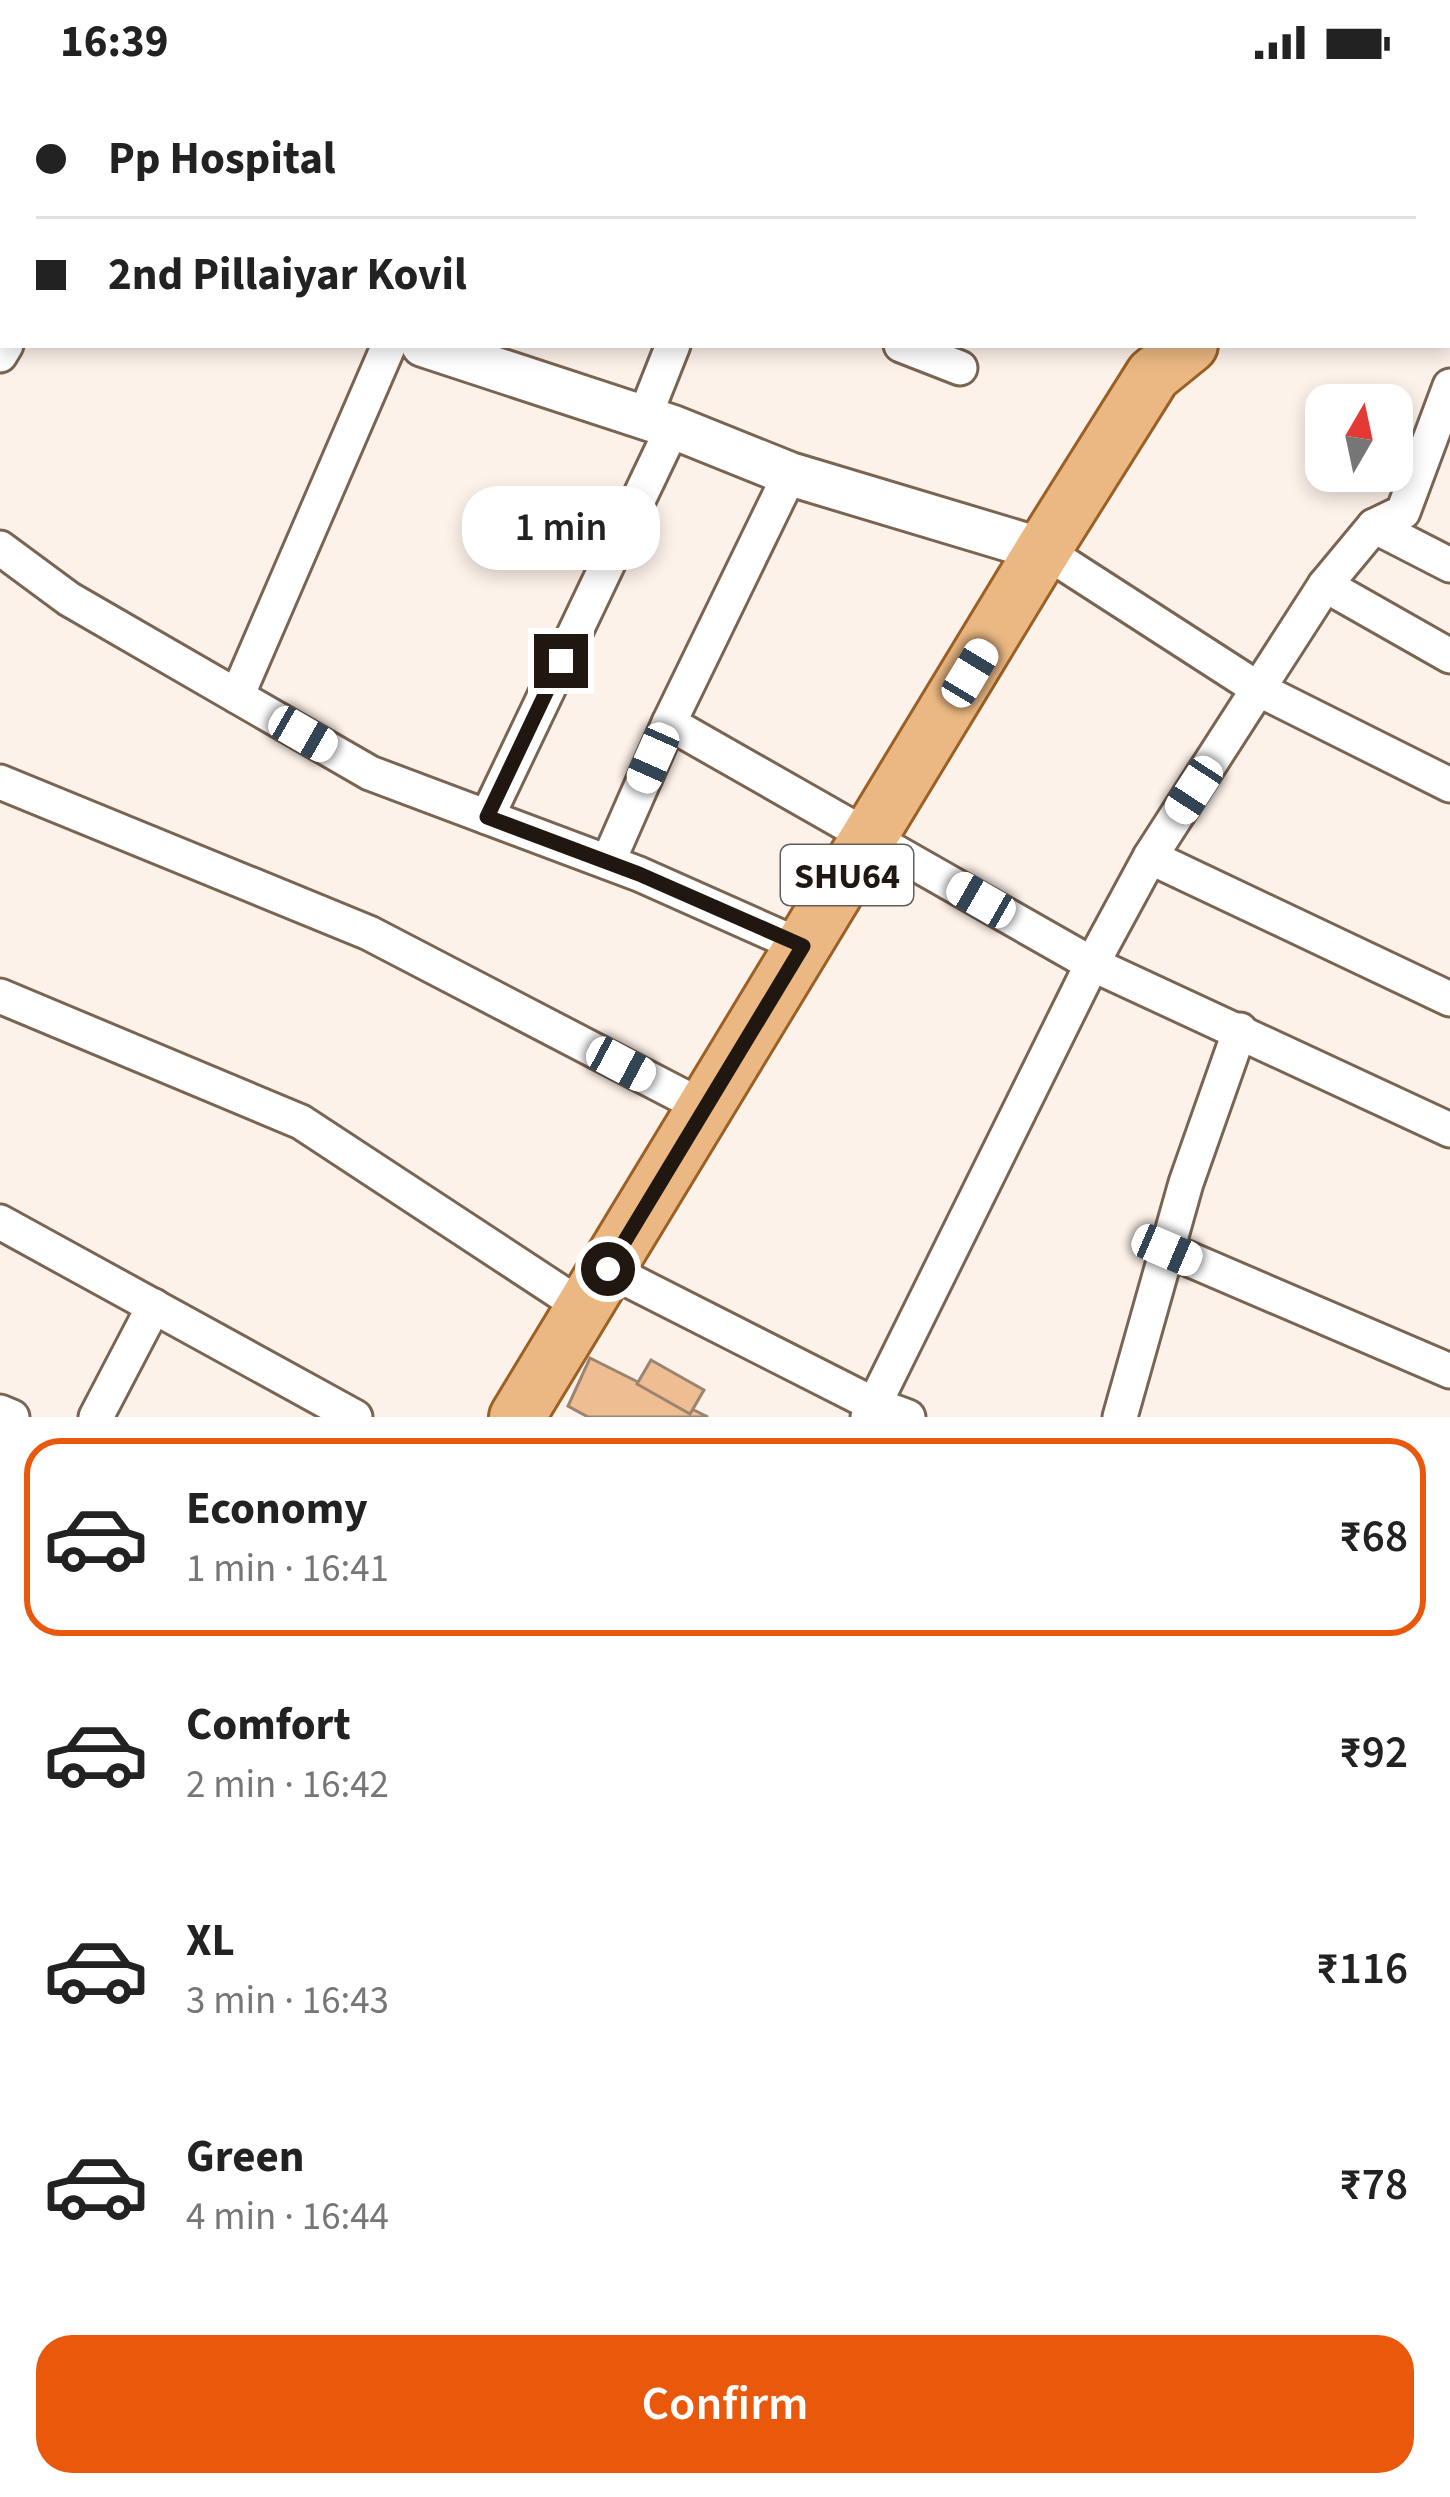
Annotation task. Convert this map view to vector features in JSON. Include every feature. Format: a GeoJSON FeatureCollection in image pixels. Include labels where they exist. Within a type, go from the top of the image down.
{"type":"FeatureCollection","features":[{"type":"Feature","properties":{"kind":"main road","name":"SHU64"},"geometry":{"type":"LineString","coordinates":[[517,1417],[1043,550],[1154,375],[1186,348]]}},
{"type":"Feature","properties":{"kind":"street"},"geometry":{"type":"LineString","coordinates":[[236,696],[388,348]]}},
{"type":"Feature","properties":{"kind":"street"},"geometry":{"type":"LineString","coordinates":[[432,348],[659,423],[790,474],[1043,550],[1260,690],[1450,785]]}},
{"type":"Feature","properties":{"kind":"street"},"geometry":{"type":"LineString","coordinates":[[487,817],[659,423],[672,348]]}},
{"type":"Feature","properties":{"kind":"street"},"geometry":{"type":"LineString","coordinates":[[909,348],[960,368]]}},
{"type":"Feature","properties":{"kind":"street"},"geometry":{"type":"LineString","coordinates":[[870,1410],[1150,856],[1325,585],[1374,526],[1402,512],[1449,391]]}},
{"type":"Feature","properties":{"kind":"street"},"geometry":{"type":"LineString","coordinates":[[608,862],[668,723],[790,474]]}},
{"type":"Feature","properties":{"kind":"street"},"geometry":{"type":"LineString","coordinates":[[1374,526],[1450,565]]}},
{"type":"Feature","properties":{"kind":"street"},"geometry":{"type":"LineString","coordinates":[[0,548],[69,599],[370,773],[608,862],[803,946]]}},
{"type":"Feature","properties":{"kind":"street"},"geometry":{"type":"LineString","coordinates":[[1325,585],[1450,656]]}},
{"type":"Feature","properties":{"kind":"street"},"geometry":{"type":"LineString","coordinates":[[668,723],[1092,964],[1450,1130]]}},
{"type":"Feature","properties":{"kind":"street"},"geometry":{"type":"LineString","coordinates":[[0,782],[369,933],[705,1108]]}},
{"type":"Feature","properties":{"kind":"street"},"geometry":{"type":"LineString","coordinates":[[1150,856],[1450,998]]}},
{"type":"Feature","properties":{"kind":"street"},"geometry":{"type":"LineString","coordinates":[[0,996],[301,1122],[596,1288],[870,1410],[908,1417]]}},
{"type":"Feature","properties":{"kind":"street"},"geometry":{"type":"LineString","coordinates":[[1120,1417],[1165,1249],[1240,1030]]}},
{"type":"Feature","properties":{"kind":"street"},"geometry":{"type":"LineString","coordinates":[[0,1222],[355,1417]]}},
{"type":"Feature","properties":{"kind":"street"},"geometry":{"type":"LineString","coordinates":[[1165,1249],[1450,1371]]}},
{"type":"Feature","properties":{"kind":"street"},"geometry":{"type":"LineString","coordinates":[[96,1417],[154,1306]]}},
{"type":"Feature","properties":{"kind":"street"},"geometry":{"type":"LineString","coordinates":[[0,1412],[12,1417]]}},
{"type":"Feature","properties":{"kind":"building"},"geometry":{"type":"Polygon","coordinates":[[[590,1358],[708,1417],[588,1417],[568,1406],[590,1358]]]}},
{"type":"Feature","properties":{"kind":"building"},"geometry":{"type":"Polygon","coordinates":[[[651,1360],[704,1390],[690,1414],[637,1384],[651,1360]]]}},
{"type":"Feature","properties":{"kind":"route"},"geometry":{"type":"LineString","coordinates":[[561,661],[487,817],[639,874],[803,946],[608,1269]]}}]}
